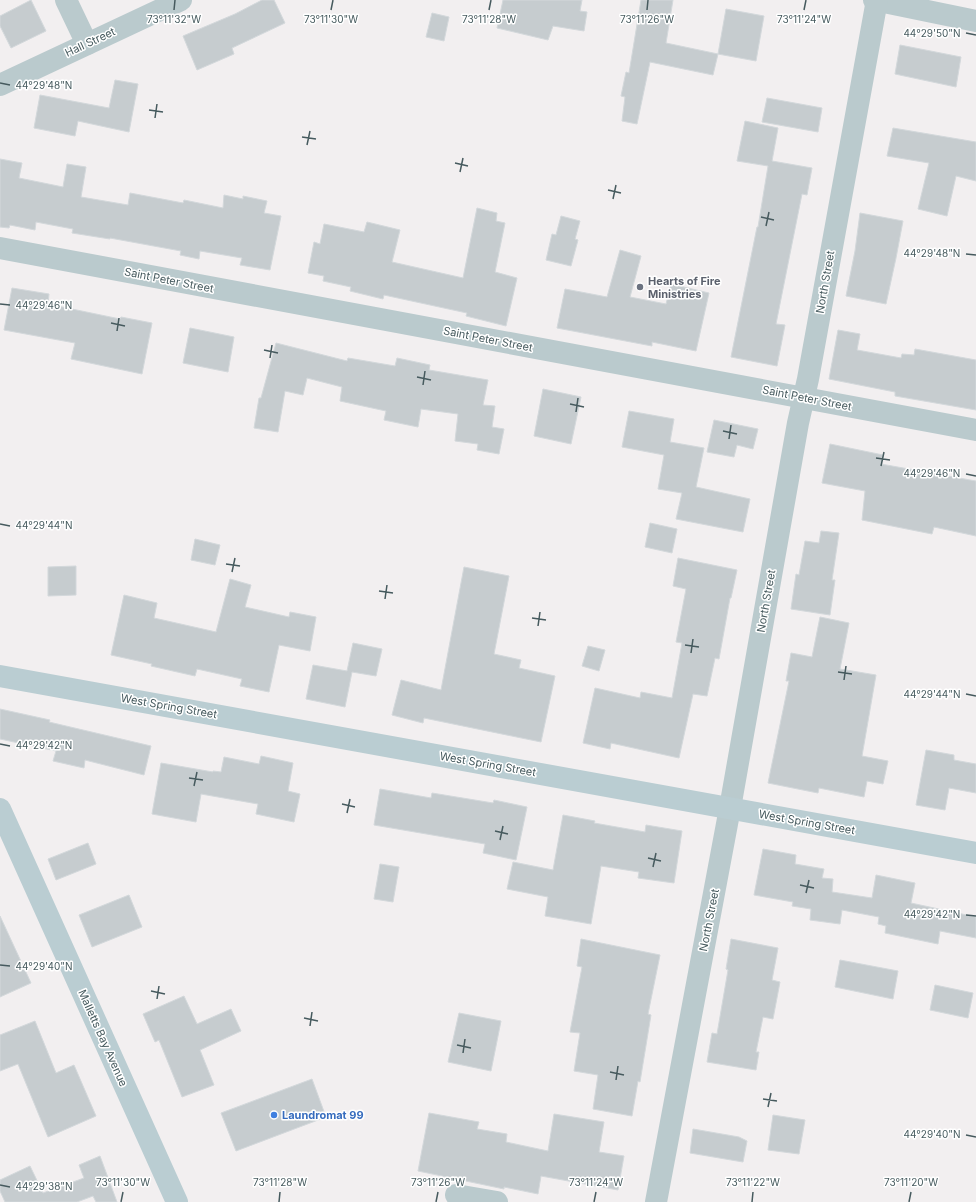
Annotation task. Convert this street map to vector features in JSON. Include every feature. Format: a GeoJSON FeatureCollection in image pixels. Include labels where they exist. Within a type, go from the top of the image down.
{"type":"FeatureCollection","features":[{"type":"Feature","properties":{"kind":"street"},"geometry":{"type":"LineString","coordinates":[[66,0],[87,44]]}},
{"type":"Feature","properties":{"kind":"street","name":"Hall Street"},"geometry":{"type":"LineString","coordinates":[[0,85],[181,0]]}},
{"type":"Feature","properties":{"kind":"street"},"geometry":{"type":"LineString","coordinates":[[876,0],[976,21]]}},
{"type":"Feature","properties":{"kind":"street","name":"North Street"},"geometry":{"type":"LineString","coordinates":[[656,1202],[730,808],[876,0]]}},
{"type":"Feature","properties":{"kind":"street","name":"Saint Peter Street"},"geometry":{"type":"LineString","coordinates":[[0,248],[976,430]]}},
{"type":"Feature","properties":{"kind":"street","name":"West Spring Street"},"geometry":{"type":"LineString","coordinates":[[0,676],[976,853]]}},
{"type":"Feature","properties":{"kind":"street","name":"Malletts Bay Avenue"},"geometry":{"type":"LineString","coordinates":[[0,809],[177,1202]]}},
{"type":"Feature","properties":{"kind":"street"},"geometry":{"type":"LineString","coordinates":[[456,1195],[497,1202]]}},
{"type":"Feature","properties":{"kind":"building"},"geometry":{"type":"Polygon","coordinates":[[[31,0],[46,31],[11,48],[0,26],[0,16],[31,0]]]}},
{"type":"Feature","properties":{"kind":"building"},"geometry":{"type":"Polygon","coordinates":[[[262,0],[274,0],[285,23],[232,48],[234,54],[197,70],[183,36],[235,14],[262,0]]]}},
{"type":"Feature","properties":{"kind":"building"},"geometry":{"type":"Polygon","coordinates":[[[503,0],[582,0],[580,11],[587,12],[584,31],[553,26],[548,40],[497,28],[503,0]]]}},
{"type":"Feature","properties":{"kind":"building"},"geometry":{"type":"Polygon","coordinates":[[[641,0],[673,0],[666,43],[718,54],[713,75],[650,62],[637,124],[622,121],[625,97],[621,96],[626,72],[629,73],[641,0]]]}},
{"type":"Feature","properties":{"kind":"building"},"geometry":{"type":"Polygon","coordinates":[[[726,9],[764,16],[756,61],[718,54],[726,9]]]}},
{"type":"Feature","properties":{"kind":"building"},"geometry":{"type":"Polygon","coordinates":[[[432,13],[449,17],[444,41],[426,37],[432,13]]]}},
{"type":"Feature","properties":{"kind":"building"},"geometry":{"type":"Polygon","coordinates":[[[900,45],[961,57],[956,87],[895,74],[900,45]]]}},
{"type":"Feature","properties":{"kind":"building"},"geometry":{"type":"Polygon","coordinates":[[[115,80],[138,84],[129,132],[78,121],[75,136],[34,128],[40,95],[109,108],[115,80]]]}},
{"type":"Feature","properties":{"kind":"building"},"geometry":{"type":"Polygon","coordinates":[[[767,98],[822,108],[818,132],[762,122],[767,98]]]}},
{"type":"Feature","properties":{"kind":"building"},"geometry":{"type":"Polygon","coordinates":[[[745,121],[778,128],[772,161],[812,168],[807,195],[802,194],[776,324],[785,325],[777,366],[731,357],[758,227],[768,166],[737,161],[745,121]]]}},
{"type":"Feature","properties":{"kind":"building"},"geometry":{"type":"Polygon","coordinates":[[[893,128],[976,142],[976,181],[956,176],[947,216],[918,209],[929,163],[887,156],[893,128]]]}},
{"type":"Feature","properties":{"kind":"building"},"geometry":{"type":"Polygon","coordinates":[[[0,159],[22,163],[19,178],[63,187],[67,164],[86,167],[81,197],[128,205],[130,193],[183,203],[184,200],[223,208],[224,195],[243,199],[243,196],[267,201],[264,213],[281,216],[270,270],[240,265],[242,258],[200,251],[199,259],[180,255],[181,251],[110,238],[72,233],[73,229],[36,222],[35,230],[10,225],[9,228],[0,227],[0,159]]]}},
{"type":"Feature","properties":{"kind":"building"},"geometry":{"type":"Polygon","coordinates":[[[477,208],[497,213],[496,221],[505,223],[495,272],[517,278],[506,326],[466,316],[467,313],[384,295],[383,299],[350,291],[351,287],[323,281],[324,276],[308,273],[314,242],[320,244],[324,224],[364,232],[367,222],[400,230],[392,262],[463,278],[477,208]]]}},
{"type":"Feature","properties":{"kind":"building"},"geometry":{"type":"Polygon","coordinates":[[[860,213],[903,221],[886,304],[846,296],[855,251],[860,213]]]}},
{"type":"Feature","properties":{"kind":"building"},"geometry":{"type":"Polygon","coordinates":[[[561,216],[580,221],[575,239],[578,240],[571,266],[546,260],[552,234],[556,235],[561,216]]]}},
{"type":"Feature","properties":{"kind":"building"},"geometry":{"type":"Polygon","coordinates":[[[620,250],[641,256],[630,297],[666,304],[671,284],[709,293],[696,351],[652,342],[652,346],[557,328],[565,289],[607,297],[620,250]]]}},
{"type":"Feature","properties":{"kind":"building"},"geometry":{"type":"Polygon","coordinates":[[[12,288],[49,294],[48,304],[120,319],[121,317],[152,323],[142,374],[71,359],[75,343],[4,330],[12,288]]]}},
{"type":"Feature","properties":{"kind":"building"},"geometry":{"type":"Polygon","coordinates":[[[190,328],[234,337],[228,372],[183,363],[190,328]]]}},
{"type":"Feature","properties":{"kind":"building"},"geometry":{"type":"Polygon","coordinates":[[[838,330],[860,334],[857,350],[901,358],[902,354],[914,355],[915,349],[976,360],[976,410],[895,396],[895,392],[829,379],[838,330]]]}},
{"type":"Feature","properties":{"kind":"building"},"geometry":{"type":"Polygon","coordinates":[[[276,343],[347,361],[348,358],[395,366],[397,358],[430,365],[429,370],[488,380],[483,405],[495,406],[492,427],[504,429],[499,454],[477,450],[478,444],[455,441],[458,414],[421,409],[418,427],[384,420],[386,411],[340,401],[342,387],[307,378],[303,395],[285,391],[278,432],[254,428],[259,398],[261,398],[276,343]]]}},
{"type":"Feature","properties":{"kind":"building"},"geometry":{"type":"Polygon","coordinates":[[[543,389],[581,397],[571,444],[534,436],[543,389]]]}},
{"type":"Feature","properties":{"kind":"building"},"geometry":{"type":"Polygon","coordinates":[[[629,411],[674,419],[670,442],[704,448],[696,487],[750,499],[743,532],[676,519],[682,493],[658,489],[664,455],[622,447],[629,411]]]}},
{"type":"Feature","properties":{"kind":"building"},"geometry":{"type":"Polygon","coordinates":[[[714,420],[758,429],[753,449],[737,445],[734,457],[707,452],[714,420]]]}},
{"type":"Feature","properties":{"kind":"building"},"geometry":{"type":"Polygon","coordinates":[[[830,444],[883,455],[881,464],[976,481],[976,536],[934,527],[932,534],[862,520],[865,491],[822,483],[830,444]]]}},
{"type":"Feature","properties":{"kind":"building"},"geometry":{"type":"Polygon","coordinates":[[[650,523],[677,529],[672,553],[645,547],[650,523]]]}},
{"type":"Feature","properties":{"kind":"building"},"geometry":{"type":"Polygon","coordinates":[[[821,531],[839,533],[832,580],[835,580],[830,615],[791,609],[796,574],[799,575],[805,541],[819,543],[821,531]]]}},
{"type":"Feature","properties":{"kind":"building"},"geometry":{"type":"Polygon","coordinates":[[[195,539],[220,545],[215,565],[191,560],[195,539]]]}},
{"type":"Feature","properties":{"kind":"building"},"geometry":{"type":"Polygon","coordinates":[[[678,558],[737,570],[730,598],[719,659],[715,658],[707,696],[693,694],[679,758],[611,743],[610,749],[583,743],[595,688],[640,698],[641,692],[672,698],[682,643],[676,642],[686,589],[673,586],[678,558]]]}},
{"type":"Feature","properties":{"kind":"building"},"geometry":{"type":"Polygon","coordinates":[[[76,566],[76,595],[48,596],[48,567],[76,566]]]}},
{"type":"Feature","properties":{"kind":"building"},"geometry":{"type":"Polygon","coordinates":[[[464,567],[509,576],[494,654],[521,660],[519,668],[555,676],[541,742],[424,718],[423,723],[392,715],[401,680],[441,690],[464,567]]]}},
{"type":"Feature","properties":{"kind":"building"},"geometry":{"type":"Polygon","coordinates":[[[230,579],[251,585],[245,607],[289,617],[290,612],[316,617],[310,651],[279,645],[269,692],[240,686],[242,679],[197,669],[195,676],[151,666],[152,664],[111,655],[124,595],[157,603],[154,618],[216,632],[230,579]]]}},
{"type":"Feature","properties":{"kind":"building"},"geometry":{"type":"Polygon","coordinates":[[[820,617],[849,623],[840,669],[876,675],[862,756],[888,761],[883,784],[867,781],[864,797],[819,788],[818,793],[768,783],[789,681],[786,681],[791,653],[812,657],[820,617]]]}},
{"type":"Feature","properties":{"kind":"building"},"geometry":{"type":"Polygon","coordinates":[[[353,643],[382,649],[376,676],[352,672],[345,707],[306,699],[313,665],[347,671],[353,643]]]}},
{"type":"Feature","properties":{"kind":"building"},"geometry":{"type":"Polygon","coordinates":[[[588,646],[605,650],[599,671],[582,666],[588,646]]]}},
{"type":"Feature","properties":{"kind":"building"},"geometry":{"type":"Polygon","coordinates":[[[0,709],[50,720],[49,722],[151,746],[144,775],[85,760],[84,768],[53,761],[56,751],[0,739],[0,709]]]}},
{"type":"Feature","properties":{"kind":"building"},"geometry":{"type":"Polygon","coordinates":[[[926,750],[954,755],[954,760],[976,764],[976,793],[949,788],[945,810],[916,805],[926,750]]]}},
{"type":"Feature","properties":{"kind":"building"},"geometry":{"type":"Polygon","coordinates":[[[261,756],[293,763],[288,791],[300,794],[294,822],[256,814],[258,804],[201,794],[196,822],[152,814],[161,763],[221,772],[224,757],[259,764],[261,756]]]}},
{"type":"Feature","properties":{"kind":"building"},"geometry":{"type":"Polygon","coordinates":[[[380,789],[431,798],[432,793],[493,803],[494,800],[527,807],[516,860],[483,853],[485,844],[374,825],[380,789]]]}},
{"type":"Feature","properties":{"kind":"building"},"geometry":{"type":"Polygon","coordinates":[[[563,815],[595,821],[594,823],[645,832],[646,825],[682,831],[674,883],[638,878],[639,872],[601,866],[591,924],[545,916],[548,897],[507,889],[513,862],[553,870],[563,815]]]}},
{"type":"Feature","properties":{"kind":"building"},"geometry":{"type":"Polygon","coordinates":[[[88,843],[96,864],[56,880],[48,859],[88,843]]]}},
{"type":"Feature","properties":{"kind":"building"},"geometry":{"type":"Polygon","coordinates":[[[763,849],[796,855],[795,864],[824,869],[822,878],[833,879],[832,892],[872,898],[876,875],[915,883],[911,903],[976,917],[976,938],[940,931],[938,944],[885,933],[886,926],[878,924],[879,917],[842,910],[840,924],[810,920],[811,909],[792,906],[793,902],[754,895],[763,849]]]}},
{"type":"Feature","properties":{"kind":"building"},"geometry":{"type":"Polygon","coordinates":[[[380,864],[399,867],[393,902],[374,899],[380,864]]]}},
{"type":"Feature","properties":{"kind":"building"},"geometry":{"type":"Polygon","coordinates":[[[129,895],[142,927],[92,947],[79,915],[129,895]]]}},
{"type":"Feature","properties":{"kind":"building"},"geometry":{"type":"Polygon","coordinates":[[[0,916],[31,983],[0,997],[0,916]]]}},
{"type":"Feature","properties":{"kind":"building"},"geometry":{"type":"Polygon","coordinates":[[[581,939],[660,955],[648,1014],[651,1015],[640,1082],[638,1081],[632,1116],[593,1109],[598,1075],[574,1071],[580,1033],[570,1032],[582,967],[577,966],[581,939]]]}},
{"type":"Feature","properties":{"kind":"building"},"geometry":{"type":"Polygon","coordinates":[[[731,939],[778,948],[772,980],[780,982],[773,1019],[763,1017],[756,1052],[759,1052],[756,1070],[707,1062],[712,1033],[717,1034],[728,970],[726,969],[731,939]]]}},
{"type":"Feature","properties":{"kind":"building"},"geometry":{"type":"Polygon","coordinates":[[[840,960],[898,971],[893,999],[835,987],[840,960]]]}},
{"type":"Feature","properties":{"kind":"building"},"geometry":{"type":"Polygon","coordinates":[[[935,985],[973,993],[968,1018],[930,1010],[935,985]]]}},
{"type":"Feature","properties":{"kind":"building"},"geometry":{"type":"Polygon","coordinates":[[[184,996],[197,1024],[231,1009],[241,1031],[200,1050],[214,1085],[182,1097],[159,1040],[155,1042],[143,1014],[184,996]]]}},
{"type":"Feature","properties":{"kind":"building"},"geometry":{"type":"Polygon","coordinates":[[[459,1013],[501,1021],[491,1071],[448,1062],[459,1013]]]}},
{"type":"Feature","properties":{"kind":"building"},"geometry":{"type":"Polygon","coordinates":[[[35,1021],[56,1073],[74,1065],[96,1116],[48,1137],[18,1064],[0,1071],[0,1035],[35,1021]]]}},
{"type":"Feature","properties":{"kind":"building","name":"Laundromat 99"},"geometry":{"type":"Polygon","coordinates":[[[312,1079],[326,1117],[236,1151],[221,1113],[312,1079]]]}},
{"type":"Feature","properties":{"kind":"building"},"geometry":{"type":"Polygon","coordinates":[[[429,1113],[479,1122],[477,1129],[507,1134],[506,1142],[548,1151],[554,1114],[604,1122],[599,1152],[624,1156],[618,1190],[541,1176],[538,1194],[504,1187],[504,1189],[418,1171],[429,1113]]]}},
{"type":"Feature","properties":{"kind":"building"},"geometry":{"type":"Polygon","coordinates":[[[773,1115],[805,1120],[799,1154],[768,1150],[773,1115]]]}},
{"type":"Feature","properties":{"kind":"building"},"geometry":{"type":"Polygon","coordinates":[[[693,1129],[739,1137],[747,1141],[743,1162],[690,1153],[693,1129]]]}},
{"type":"Feature","properties":{"kind":"building"},"geometry":{"type":"Polygon","coordinates":[[[100,1156],[117,1202],[96,1202],[93,1196],[77,1202],[5,1202],[0,1191],[0,1180],[30,1166],[43,1193],[84,1178],[79,1165],[100,1156]]]}},
{"type":"Feature","properties":{"kind":"place","name":"Hearts of Fire Ministries"},"geometry":{"type":"Point","coordinates":[640,287]}},
{"type":"Feature","properties":{"kind":"place","name":"Laundromat 99"},"geometry":{"type":"Point","coordinates":[274,1115]}}]}
